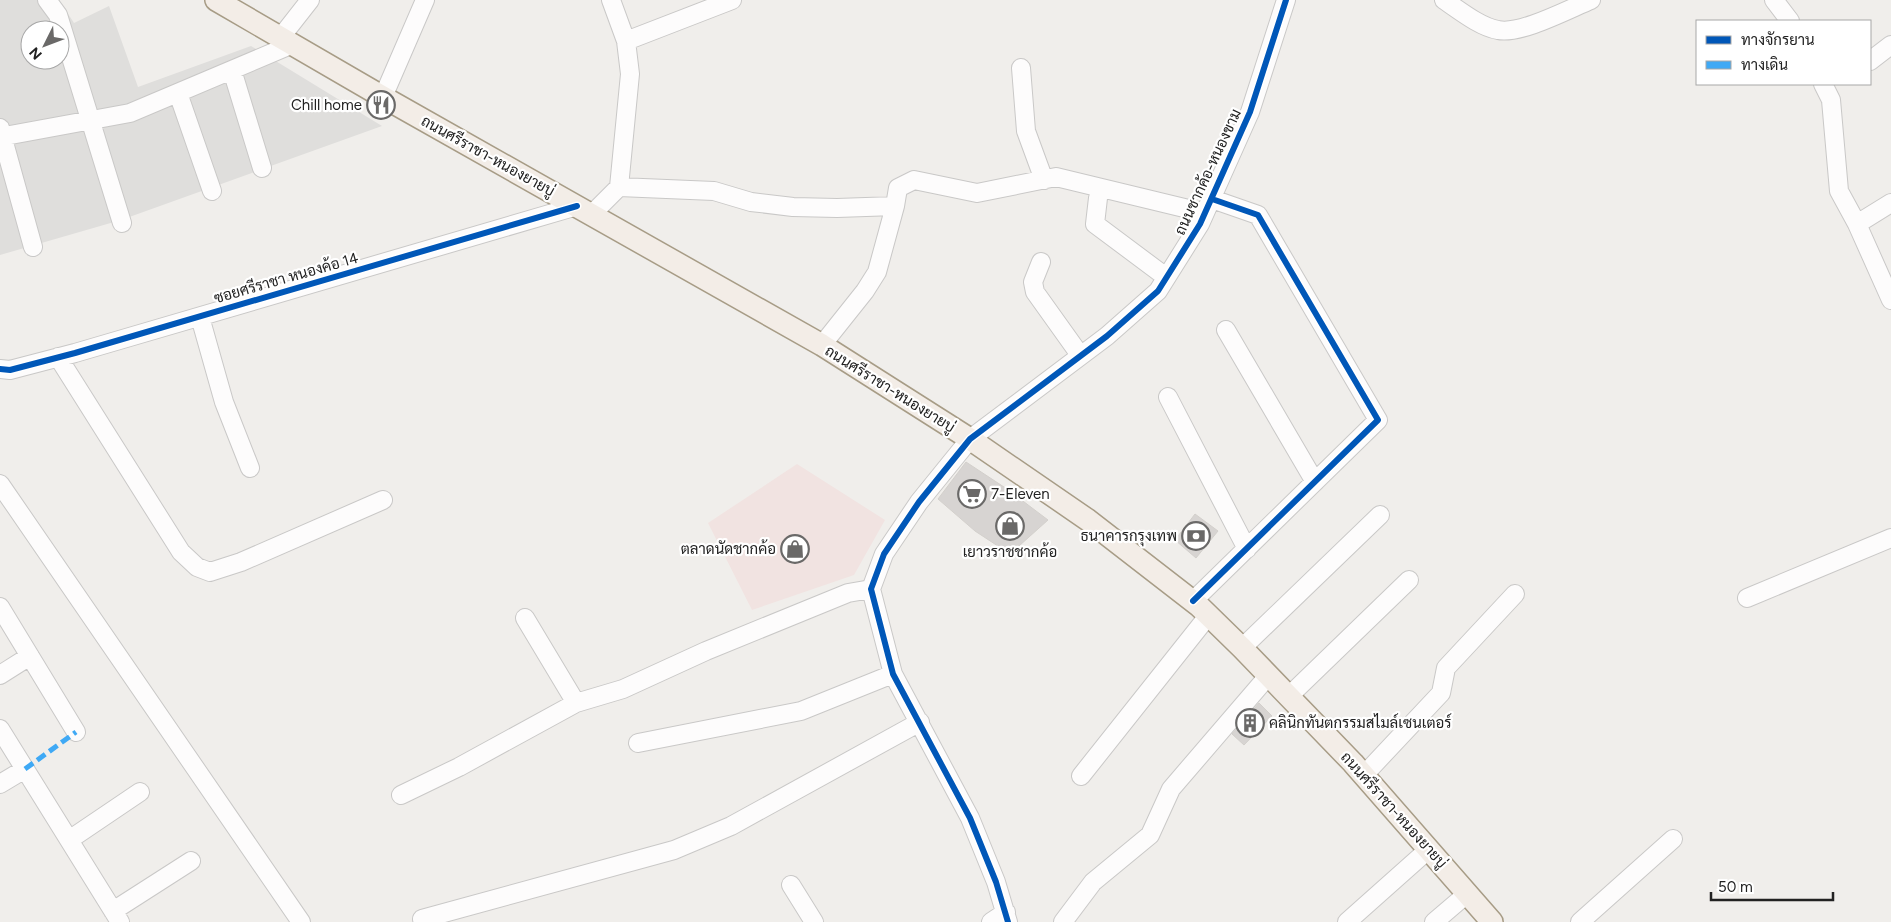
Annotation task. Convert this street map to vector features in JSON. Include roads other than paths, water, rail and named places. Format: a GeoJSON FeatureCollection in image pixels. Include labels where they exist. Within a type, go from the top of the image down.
{"type":"FeatureCollection","features":[{"type":"Feature","properties":{"kind":"main road","name":"ถนนศรีราชา-หนองยายบู่"},"geometry":{"type":"LineString","coordinates":[[216,0],[383,97],[822,345],[970,439],[1088,520],[1193,601],[1242,648],[1364,775],[1492,922]]}},
{"type":"Feature","properties":{"kind":"street"},"geometry":{"type":"LineString","coordinates":[[47,0],[58,15],[122,223]]}},
{"type":"Feature","properties":{"kind":"street"},"geometry":{"type":"LineString","coordinates":[[33,246],[1,134],[130,113],[232,70],[287,41],[310,0]]}},
{"type":"Feature","properties":{"kind":"street"},"geometry":{"type":"LineString","coordinates":[[383,97],[426,0]]}},
{"type":"Feature","properties":{"kind":"street"},"geometry":{"type":"LineString","coordinates":[[611,0],[626,41],[630,74],[619,187]]}},
{"type":"Feature","properties":{"kind":"street"},"geometry":{"type":"LineString","coordinates":[[626,41],[732,0]]}},
{"type":"Feature","properties":{"kind":"street","name":"ถนนชากค้อ-หนองขาม"},"geometry":{"type":"LineString","coordinates":[[871,589],[884,554],[919,502],[970,439],[1115,330],[1158,291],[1200,224],[1250,112],[1286,0]]}},
{"type":"Feature","properties":{"kind":"street"},"geometry":{"type":"LineString","coordinates":[[1444,0],[1472,19],[1499,30],[1519,29],[1590,0]]}},
{"type":"Feature","properties":{"kind":"street"},"geometry":{"type":"LineString","coordinates":[[1774,0],[1789,20]]}},
{"type":"Feature","properties":{"kind":"street"},"geometry":{"type":"LineString","coordinates":[[1871,60],[1891,45]]}},
{"type":"Feature","properties":{"kind":"street"},"geometry":{"type":"LineString","coordinates":[[1021,68],[1026,131],[1044,180]]}},
{"type":"Feature","properties":{"kind":"street"},"geometry":{"type":"LineString","coordinates":[[232,70],[262,168]]}},
{"type":"Feature","properties":{"kind":"street"},"geometry":{"type":"LineString","coordinates":[[1830,87],[1839,191],[1890,294]]}},
{"type":"Feature","properties":{"kind":"street"},"geometry":{"type":"LineString","coordinates":[[178,93],[212,191]]}},
{"type":"Feature","properties":{"kind":"street"},"geometry":{"type":"LineString","coordinates":[[822,345],[865,291],[877,272],[898,188],[914,180],[977,193],[1056,177],[1258,215],[1378,420],[1193,601]]}},
{"type":"Feature","properties":{"kind":"street"},"geometry":{"type":"LineString","coordinates":[[585,210],[619,187],[714,191],[751,202],[793,206],[837,208],[895,206]]}},
{"type":"Feature","properties":{"kind":"street"},"geometry":{"type":"LineString","coordinates":[[1098,198],[1095,224],[1166,277]]}},
{"type":"Feature","properties":{"kind":"street"},"geometry":{"type":"LineString","coordinates":[[1857,224],[1891,203]]}},
{"type":"Feature","properties":{"kind":"street","name":"ซอยศรีราชา หนองค้อ 14"},"geometry":{"type":"LineString","coordinates":[[0,369],[10,370],[58,358],[585,210]]}},
{"type":"Feature","properties":{"kind":"street"},"geometry":{"type":"LineString","coordinates":[[1041,262],[1033,282],[1035,292],[1080,355]]}},
{"type":"Feature","properties":{"kind":"street"},"geometry":{"type":"LineString","coordinates":[[200,317],[224,402],[250,468]]}},
{"type":"Feature","properties":{"kind":"street"},"geometry":{"type":"LineString","coordinates":[[1226,330],[1315,482]]}},
{"type":"Feature","properties":{"kind":"street"},"geometry":{"type":"LineString","coordinates":[[58,358],[181,552],[197,567],[210,572],[241,562],[384,500]]}},
{"type":"Feature","properties":{"kind":"street"},"geometry":{"type":"LineString","coordinates":[[1168,397],[1247,549]]}},
{"type":"Feature","properties":{"kind":"street"},"geometry":{"type":"LineString","coordinates":[[0,484],[301,922]]}},
{"type":"Feature","properties":{"kind":"street"},"geometry":{"type":"LineString","coordinates":[[1242,648],[1380,515]]}},
{"type":"Feature","properties":{"kind":"street"},"geometry":{"type":"LineString","coordinates":[[1748,598],[1891,538]]}},
{"type":"Feature","properties":{"kind":"street"},"geometry":{"type":"LineString","coordinates":[[1288,696],[1409,580]]}},
{"type":"Feature","properties":{"kind":"street"},"geometry":{"type":"LineString","coordinates":[[401,795],[459,768],[576,703],[623,689],[706,651],[848,593],[871,589],[893,674],[970,818],[996,882],[1007,917],[991,922]]}},
{"type":"Feature","properties":{"kind":"street"},"geometry":{"type":"LineString","coordinates":[[1364,775],[1441,693],[1446,668],[1515,594]]}},
{"type":"Feature","properties":{"kind":"street"},"geometry":{"type":"LineString","coordinates":[[0,607],[76,732]]}},
{"type":"Feature","properties":{"kind":"street"},"geometry":{"type":"LineString","coordinates":[[1081,776],[1208,616]]}},
{"type":"Feature","properties":{"kind":"street"},"geometry":{"type":"LineString","coordinates":[[525,618],[576,703]]}},
{"type":"Feature","properties":{"kind":"street"},"geometry":{"type":"LineString","coordinates":[[0,675],[30,656]]}},
{"type":"Feature","properties":{"kind":"street"},"geometry":{"type":"LineString","coordinates":[[638,743],[801,711],[893,674]]}},
{"type":"Feature","properties":{"kind":"street"},"geometry":{"type":"LineString","coordinates":[[1063,922],[1093,882],[1150,835],[1171,789],[1268,676]]}},
{"type":"Feature","properties":{"kind":"street"},"geometry":{"type":"LineString","coordinates":[[422,919],[674,850],[731,826],[920,722]]}},
{"type":"Feature","properties":{"kind":"street"},"geometry":{"type":"LineString","coordinates":[[0,729],[117,916],[191,862]]}},
{"type":"Feature","properties":{"kind":"street"},"geometry":{"type":"LineString","coordinates":[[0,784],[25,769]]}},
{"type":"Feature","properties":{"kind":"street"},"geometry":{"type":"LineString","coordinates":[[69,840],[140,792]]}},
{"type":"Feature","properties":{"kind":"street"},"geometry":{"type":"LineString","coordinates":[[1580,922],[1673,840]]}},
{"type":"Feature","properties":{"kind":"street"},"geometry":{"type":"LineString","coordinates":[[1347,922],[1429,849]]}},
{"type":"Feature","properties":{"kind":"street"},"geometry":{"type":"LineString","coordinates":[[791,885],[814,922]]}},
{"type":"Feature","properties":{"kind":"street"},"geometry":{"type":"LineString","coordinates":[[1434,922],[1468,893]]}},
{"type":"Feature","properties":{"kind":"place","name":"Chill home"},"geometry":{"type":"Point","coordinates":[381,105]}},
{"type":"Feature","properties":{"kind":"place","name":"7-Eleven"},"geometry":{"type":"Point","coordinates":[972,494]}},
{"type":"Feature","properties":{"kind":"place","name":"เยาวราชชากค้อ"},"geometry":{"type":"Point","coordinates":[1010,526]}},
{"type":"Feature","properties":{"kind":"place","name":"ธนาคารกรุงเทพ"},"geometry":{"type":"Point","coordinates":[1196,536]}},
{"type":"Feature","properties":{"kind":"place","name":"ตลาดนัดชากค้อ"},"geometry":{"type":"Point","coordinates":[795,549]}},
{"type":"Feature","properties":{"kind":"place","name":"คลินิกทันตกรรมสไมล์เซนเตอร์"},"geometry":{"type":"Point","coordinates":[1250,723]}}]}
